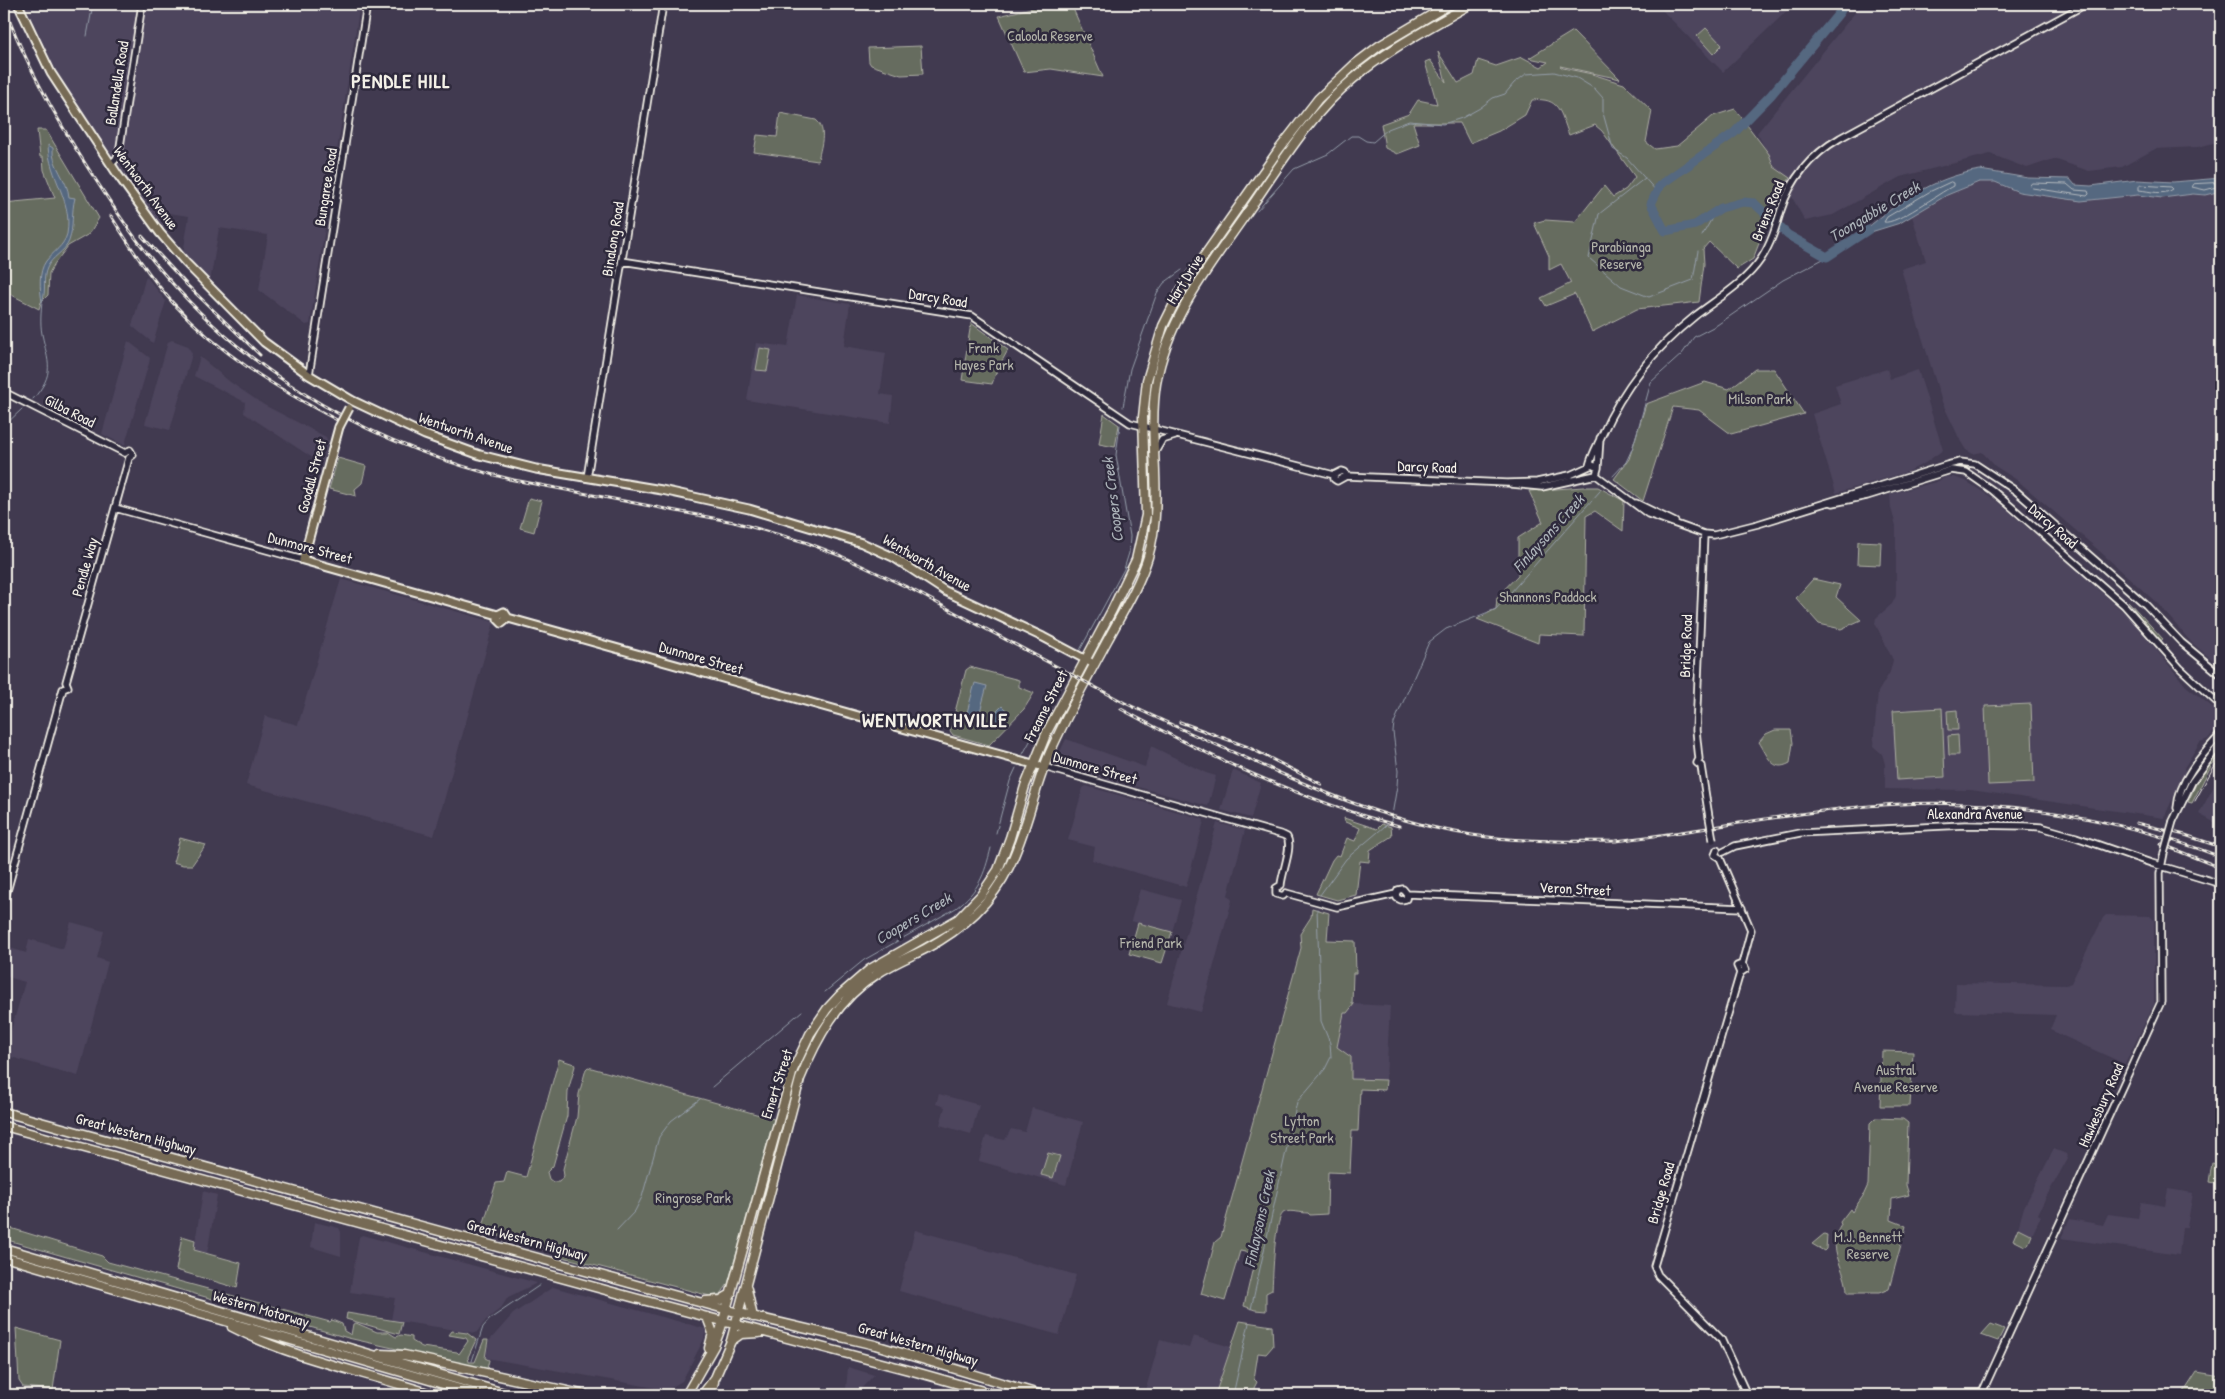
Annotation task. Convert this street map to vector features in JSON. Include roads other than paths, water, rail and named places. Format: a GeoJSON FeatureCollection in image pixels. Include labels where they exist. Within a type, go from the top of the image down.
{"type":"FeatureCollection","features":[{"type":"Feature","properties":{"kind":"highway","name":"Hart Drive"},"geometry":{"type":"LineString","coordinates":[[1085,660],[1131,574],[1141,544],[1146,514],[1144,400],[1150,363],[1167,315],[1183,286],[1284,142],[1318,99],[1354,65],[1390,39],[1450,4]]}},
{"type":"Feature","properties":{"kind":"highway","name":"Hart Drive"},"geometry":{"type":"LineString","coordinates":[[1094,664],[1132,595],[1148,557],[1156,507],[1154,430],[1156,383],[1168,340],[1178,316],[1197,284],[1308,127],[1341,90],[1362,71],[1402,44],[1471,4]]}},
{"type":"Feature","properties":{"kind":"highway","name":"Freame Street"},"geometry":{"type":"LineString","coordinates":[[1033,764],[1047,732],[1085,660]]}},
{"type":"Feature","properties":{"kind":"highway","name":"Freame Street"},"geometry":{"type":"LineString","coordinates":[[1044,768],[1094,664]]}},
{"type":"Feature","properties":{"kind":"highway","name":"Emert Street"},"geometry":{"type":"LineString","coordinates":[[706,1360],[714,1346],[723,1321],[794,1070],[810,1034],[827,1009],[855,981],[885,960],[945,928],[958,918],[991,883],[1003,860],[1033,764]]}},
{"type":"Feature","properties":{"kind":"highway","name":"Emert Street"},"geometry":{"type":"LineString","coordinates":[[715,1378],[731,1341],[736,1324],[800,1080],[818,1037],[837,1010],[863,984],[878,973],[950,935],[988,900],[1009,868],[1044,768]]}},
{"type":"Feature","properties":{"kind":"highway","name":"Great Western Highway"},"geometry":{"type":"LineString","coordinates":[[4,1112],[753,1317],[875,1345],[1042,1395]]}},
{"type":"Feature","properties":{"kind":"highway","name":"Great Western Highway"},"geometry":{"type":"LineString","coordinates":[[4,1126],[996,1395]]}},
{"type":"Feature","properties":{"kind":"highway","name":"Western Motorway"},"geometry":{"type":"LineString","coordinates":[[4,1248],[511,1395]]}},
{"type":"Feature","properties":{"kind":"highway","name":"Western Motorway"},"geometry":{"type":"LineString","coordinates":[[4,1257],[481,1395]]}},
{"type":"Feature","properties":{"kind":"highway"},"geometry":{"type":"LineString","coordinates":[[746,1285],[753,1317]]}},
{"type":"Feature","properties":{"kind":"highway"},"geometry":{"type":"LineString","coordinates":[[688,1299],[721,1300],[731,1294]]}},
{"type":"Feature","properties":{"kind":"highway"},"geometry":{"type":"LineString","coordinates":[[686,1395],[706,1360],[713,1333],[707,1317]]}},
{"type":"Feature","properties":{"kind":"highway"},"geometry":{"type":"LineString","coordinates":[[216,1318],[254,1338],[418,1395]]}},
{"type":"Feature","properties":{"kind":"highway"},"geometry":{"type":"LineString","coordinates":[[731,1341],[740,1334],[767,1332]]}},
{"type":"Feature","properties":{"kind":"highway"},"geometry":{"type":"LineString","coordinates":[[368,1354],[404,1355],[586,1395]]}},
{"type":"Feature","properties":{"kind":"highway"},"geometry":{"type":"LineString","coordinates":[[353,1371],[434,1395]]}},
{"type":"Feature","properties":{"kind":"highway"},"geometry":{"type":"LineString","coordinates":[[702,1395],[715,1378]]}},
{"type":"Feature","properties":{"kind":"highway"},"geometry":{"type":"LineString","coordinates":[[710,1395],[715,1378]]}},
{"type":"Feature","properties":{"kind":"main road","name":"Wentworth Avenue"},"geometry":{"type":"LineString","coordinates":[[18,4],[51,73],[111,164],[160,233],[186,263],[264,342],[309,375],[353,400],[425,435],[480,455],[587,478],[662,490],[750,509],[862,543],[893,557],[945,592],[1094,664]]}},
{"type":"Feature","properties":{"kind":"main road","name":"Goodall Street"},"geometry":{"type":"LineString","coordinates":[[303,560],[339,427],[353,400]]}},
{"type":"Feature","properties":{"kind":"main road","name":"Dunmore Street"},"geometry":{"type":"LineString","coordinates":[[303,560],[498,615],[498,619],[502,623],[508,618],[887,724],[892,721],[895,726],[1044,768]]}},
{"type":"Feature","properties":{"kind":"street","name":"Ballandella Road"},"geometry":{"type":"LineString","coordinates":[[111,164],[116,159],[118,153],[142,4]]}},
{"type":"Feature","properties":{"kind":"street","name":"Bungaree Road"},"geometry":{"type":"LineString","coordinates":[[309,375],[367,4]]}},
{"type":"Feature","properties":{"kind":"street","name":"Binalong Road"},"geometry":{"type":"LineString","coordinates":[[587,478],[663,4]]}},
{"type":"Feature","properties":{"kind":"street","name":"Briens Road"},"geometry":{"type":"LineString","coordinates":[[1588,467],[1595,445],[1630,384],[1664,344],[1693,318],[1747,276],[1761,259],[1771,241],[1783,203],[1792,183],[1817,153],[2086,4]]}},
{"type":"Feature","properties":{"kind":"street","name":"Darcy Road"},"geometry":{"type":"LineString","coordinates":[[622,260],[972,316],[1119,417],[1154,430],[1334,475],[1334,479],[1337,481],[1346,476],[1507,483],[1544,481],[1570,475],[1588,467]]}},
{"type":"Feature","properties":{"kind":"street","name":"Gilba Road"},"geometry":{"type":"LineString","coordinates":[[4,392],[127,455]]}},
{"type":"Feature","properties":{"kind":"street"},"geometry":{"type":"LineString","coordinates":[[1154,453],[1162,440],[1168,437],[1180,436]]}},
{"type":"Feature","properties":{"kind":"street","name":"Briens Road"},"geometry":{"type":"LineString","coordinates":[[1595,473],[1600,438]]}},
{"type":"Feature","properties":{"kind":"street","name":"Pendle Way"},"geometry":{"type":"LineString","coordinates":[[4,902],[64,689],[68,687],[66,682],[115,508],[127,455]]}},
{"type":"Feature","properties":{"kind":"street","name":"Darcy Road"},"geometry":{"type":"LineString","coordinates":[[1507,483],[1520,486],[1542,487],[1595,473],[1648,514],[1704,534],[1736,531],[1955,462],[1970,463],[1989,472],[2031,503],[2146,605],[2181,642],[2221,675]]}},
{"type":"Feature","properties":{"kind":"street"},"geometry":{"type":"LineString","coordinates":[[1594,465],[1595,473],[1587,473],[1588,467],[1594,465]]}},
{"type":"Feature","properties":{"kind":"street","name":"Darcy Road"},"geometry":{"type":"LineString","coordinates":[[1825,504],[1843,502],[1954,470],[1966,472],[1985,484],[2124,605],[2180,668],[2221,706]]}},
{"type":"Feature","properties":{"kind":"street"},"geometry":{"type":"LineString","coordinates":[[1882,485],[1901,482],[1908,483]]}},
{"type":"Feature","properties":{"kind":"street","name":"Dunmore Street"},"geometry":{"type":"LineString","coordinates":[[115,508],[303,560]]}},
{"type":"Feature","properties":{"kind":"street","name":"Bridge Road"},"geometry":{"type":"LineString","coordinates":[[1704,534],[1696,730],[1698,759],[1696,763],[1701,766],[1713,840],[1720,853]]}},
{"type":"Feature","properties":{"kind":"street","name":"Hawkesbury Road"},"geometry":{"type":"LineString","coordinates":[[2177,810],[2178,800],[2187,778],[2221,734]]}},
{"type":"Feature","properties":{"kind":"street","name":"Hawkesbury Road"},"geometry":{"type":"LineString","coordinates":[[1980,1395],[2161,1002],[2161,866],[2164,853],[2177,810],[2192,782],[2221,743]]}},
{"type":"Feature","properties":{"kind":"street","name":"Dunmore Street"},"geometry":{"type":"LineString","coordinates":[[1044,768],[1287,837],[1290,844],[1282,873],[1281,885]]}},
{"type":"Feature","properties":{"kind":"street","name":"Alexandra Avenue"},"geometry":{"type":"LineString","coordinates":[[1720,853],[1735,846],[1800,833],[1936,826],[2025,826],[2056,830],[2161,866],[2221,884]]}},
{"type":"Feature","properties":{"kind":"street"},"geometry":{"type":"LineString","coordinates":[[1720,853],[1742,908]]}},
{"type":"Feature","properties":{"kind":"street"},"geometry":{"type":"LineString","coordinates":[[1281,885],[1286,888],[1286,893],[1280,896],[1276,893],[1276,888],[1281,885]]}},
{"type":"Feature","properties":{"kind":"street","name":"Veron Street"},"geometry":{"type":"LineString","coordinates":[[1286,893],[1337,907],[1389,894],[1396,894],[1398,890],[1403,889],[1408,894],[1742,908]]}},
{"type":"Feature","properties":{"kind":"street","name":"Bridge Road"},"geometry":{"type":"LineString","coordinates":[[1742,908],[1751,930],[1742,964],[1737,966],[1740,973],[1654,1266],[1658,1275],[1721,1339],[1747,1395]]}},
{"type":"Feature","properties":{"kind":"water"},"geometry":{"type":"Polygon","coordinates":[[[48,145],[53,148],[53,154],[69,197],[75,198],[69,241],[47,268],[42,302],[40,287],[43,265],[66,238],[68,222],[67,210],[49,157],[48,145]]]}},
{"type":"Feature","properties":{"kind":"water","name":"Toongabbie Creek"},"geometry":{"type":"Polygon","coordinates":[[[1980,170],[2028,178],[2070,179],[2075,185],[2091,186],[2137,180],[2173,182],[2221,178],[2221,191],[2205,195],[2193,194],[2162,198],[2138,195],[2081,201],[2019,192],[1995,182],[1979,182],[1947,195],[1900,223],[1858,236],[1885,214],[1915,194],[1946,179],[1980,170]]]}},
{"type":"Feature","properties":{"kind":"water"},"geometry":{"type":"Polygon","coordinates":[[[975,683],[987,686],[978,719],[966,716],[975,683]]]}},
{"type":"Feature","properties":{"kind":"water"},"geometry":{"type":"Polygon","coordinates":[[[1002,706],[1009,713],[997,725],[990,718],[1002,706]]]}},
{"type":"Feature","properties":{"kind":"waterway"},"geometry":{"type":"LineString","coordinates":[[87,36],[93,4]]}},
{"type":"Feature","properties":{"kind":"waterway","name":"Toongabbie Creek"},"geometry":{"type":"LineString","coordinates":[[1844,4],[1840,12],[1771,95],[1734,133],[1660,185],[1651,204],[1665,231],[1695,225],[1721,208],[1743,202],[1754,203],[1788,235],[1827,257],[1868,230]]}},
{"type":"Feature","properties":{"kind":"waterway","name":"Coopers Creek"},"geometry":{"type":"LineString","coordinates":[[1257,211],[1294,169],[1328,154],[1351,136],[1358,136],[1366,141],[1373,142],[1388,129],[1409,121],[1443,124],[1462,118],[1493,98],[1505,94],[1514,83],[1526,74],[1554,72],[1577,78],[1595,89],[1603,98],[1603,113],[1613,149],[1627,158],[1657,192]]}},
{"type":"Feature","properties":{"kind":"waterway"},"geometry":{"type":"LineString","coordinates":[[1645,178],[1599,214],[1589,258],[1621,286],[1649,297],[1693,280],[1698,251]]}},
{"type":"Feature","properties":{"kind":"waterway"},"geometry":{"type":"LineString","coordinates":[[1702,236],[1716,211]]}},
{"type":"Feature","properties":{"kind":"waterway","name":"Finlaysons Creek"},"geometry":{"type":"LineString","coordinates":[[1613,476],[1626,462],[1633,447],[1651,382],[1682,354],[1694,337],[1717,325],[1783,280],[1827,257]]}},
{"type":"Feature","properties":{"kind":"waterway","name":"Coopers Creek"},"geometry":{"type":"LineString","coordinates":[[1123,407],[1130,369],[1157,293],[1164,283],[1182,270]]}},
{"type":"Feature","properties":{"kind":"waterway"},"geometry":{"type":"LineString","coordinates":[[33,399],[48,375],[48,360],[41,330],[42,302]]}},
{"type":"Feature","properties":{"kind":"waterway"},"geometry":{"type":"LineString","coordinates":[[4,426],[22,409]]}},
{"type":"Feature","properties":{"kind":"waterway","name":"Coopers Creek"},"geometry":{"type":"LineString","coordinates":[[1080,650],[1124,569],[1129,553],[1130,536],[1116,455],[1120,425]]}},
{"type":"Feature","properties":{"kind":"waterway","name":"Finlaysons Creek"},"geometry":{"type":"LineString","coordinates":[[1320,895],[1346,859],[1391,821],[1398,771],[1393,732],[1394,723],[1429,642],[1446,629],[1496,609],[1600,491]]}},
{"type":"Feature","properties":{"kind":"waterway","name":"Coopers Creek"},"geometry":{"type":"LineString","coordinates":[[1023,754],[1061,685]]}},
{"type":"Feature","properties":{"kind":"waterway","name":"Coopers Creek"},"geometry":{"type":"LineString","coordinates":[[996,833],[1010,781],[1016,768]]}},
{"type":"Feature","properties":{"kind":"waterway","name":"Coopers Creek"},"geometry":{"type":"LineString","coordinates":[[825,992],[864,960],[956,908],[980,882],[991,848]]}},
{"type":"Feature","properties":{"kind":"waterway","name":"Finlaysons Creek"},"geometry":{"type":"LineString","coordinates":[[1251,1309],[1297,1102],[1325,1069],[1331,1057],[1330,1043],[1321,1021],[1317,909]]}},
{"type":"Feature","properties":{"kind":"waterway","name":"Coopers Creek"},"geometry":{"type":"LineString","coordinates":[[712,1087],[802,1011]]}},
{"type":"Feature","properties":{"kind":"waterway","name":"Coopers Creek"},"geometry":{"type":"LineString","coordinates":[[617,1230],[635,1211],[642,1197],[659,1137],[671,1121],[700,1099]]}},
{"type":"Feature","properties":{"kind":"waterway","name":"Coopers Creek"},"geometry":{"type":"LineString","coordinates":[[472,1361],[483,1327],[490,1319],[540,1285]]}},
{"type":"Feature","properties":{"kind":"waterway","name":"Finlaysons Creek"},"geometry":{"type":"LineString","coordinates":[[1233,1395],[1249,1323]]}},
{"type":"Feature","properties":{"kind":"tram line"},"geometry":{"type":"LineString","coordinates":[[2195,801],[2221,757]]}},
{"type":"Feature","properties":{"kind":"railway"},"geometry":{"type":"LineString","coordinates":[[4,7],[42,90],[88,168],[144,250],[200,313],[239,347],[280,378],[323,405],[369,429],[416,450],[465,467],[514,480],[734,522],[805,542],[841,556],[909,588],[1125,703],[1279,773],[1360,806],[1443,830],[1526,840],[1616,841],[1820,811],[1896,804],[1944,803],[1991,805],[2085,818],[2131,828],[2221,857]]}},
{"type":"Feature","properties":{"kind":"railway"},"geometry":{"type":"LineString","coordinates":[[111,216],[156,282],[191,321],[229,354],[250,369],[337,420]]}},
{"type":"Feature","properties":{"kind":"railway"},"geometry":{"type":"LineString","coordinates":[[142,236],[188,286],[260,355]]}},
{"type":"Feature","properties":{"kind":"railway"},"geometry":{"type":"LineString","coordinates":[[1121,709],[1188,744],[1257,776],[1327,804],[1399,826]]}},
{"type":"Feature","properties":{"kind":"railway"},"geometry":{"type":"LineString","coordinates":[[1180,722],[1248,747],[1321,784]]}},
{"type":"Feature","properties":{"kind":"railway"},"geometry":{"type":"LineString","coordinates":[[2136,823],[2185,835],[2221,847]]}},
{"type":"Feature","properties":{"kind":"railway"},"geometry":{"type":"LineString","coordinates":[[2161,844],[2221,868]]}},
{"type":"Feature","properties":{"kind":"district","name":"PENDLE HILL"},"geometry":{"type":"Point","coordinates":[401,81]}},
{"type":"Feature","properties":{"kind":"district","name":"WENTWORTHVILLE"},"geometry":{"type":"Point","coordinates":[935,720]}},
{"type":"Feature","properties":{"kind":"park label","name":"Caloola Reserve"},"geometry":{"type":"Point","coordinates":[1050,36]}},
{"type":"Feature","properties":{"kind":"park label","name":"Parabianga Reserve"},"geometry":{"type":"Point","coordinates":[1621,256]}},
{"type":"Feature","properties":{"kind":"park label","name":"Frank Hayes Park"},"geometry":{"type":"Point","coordinates":[984,356]}},
{"type":"Feature","properties":{"kind":"park label","name":"Milson Park"},"geometry":{"type":"Point","coordinates":[1760,399]}},
{"type":"Feature","properties":{"kind":"park label","name":"Shannons Paddock"},"geometry":{"type":"Point","coordinates":[1548,597]}},
{"type":"Feature","properties":{"kind":"park label","name":"Friend Park"},"geometry":{"type":"Point","coordinates":[1151,943]}},
{"type":"Feature","properties":{"kind":"park label","name":"Austral Avenue Reserve"},"geometry":{"type":"Point","coordinates":[1896,1078]}},
{"type":"Feature","properties":{"kind":"park label","name":"Lytton Street Park"},"geometry":{"type":"Point","coordinates":[1302,1130]}},
{"type":"Feature","properties":{"kind":"park label","name":"Ringrose Park"},"geometry":{"type":"Point","coordinates":[693,1198]}},
{"type":"Feature","properties":{"kind":"park label","name":"M.J. Bennett Reserve"},"geometry":{"type":"Point","coordinates":[1868,1246]}}]}
